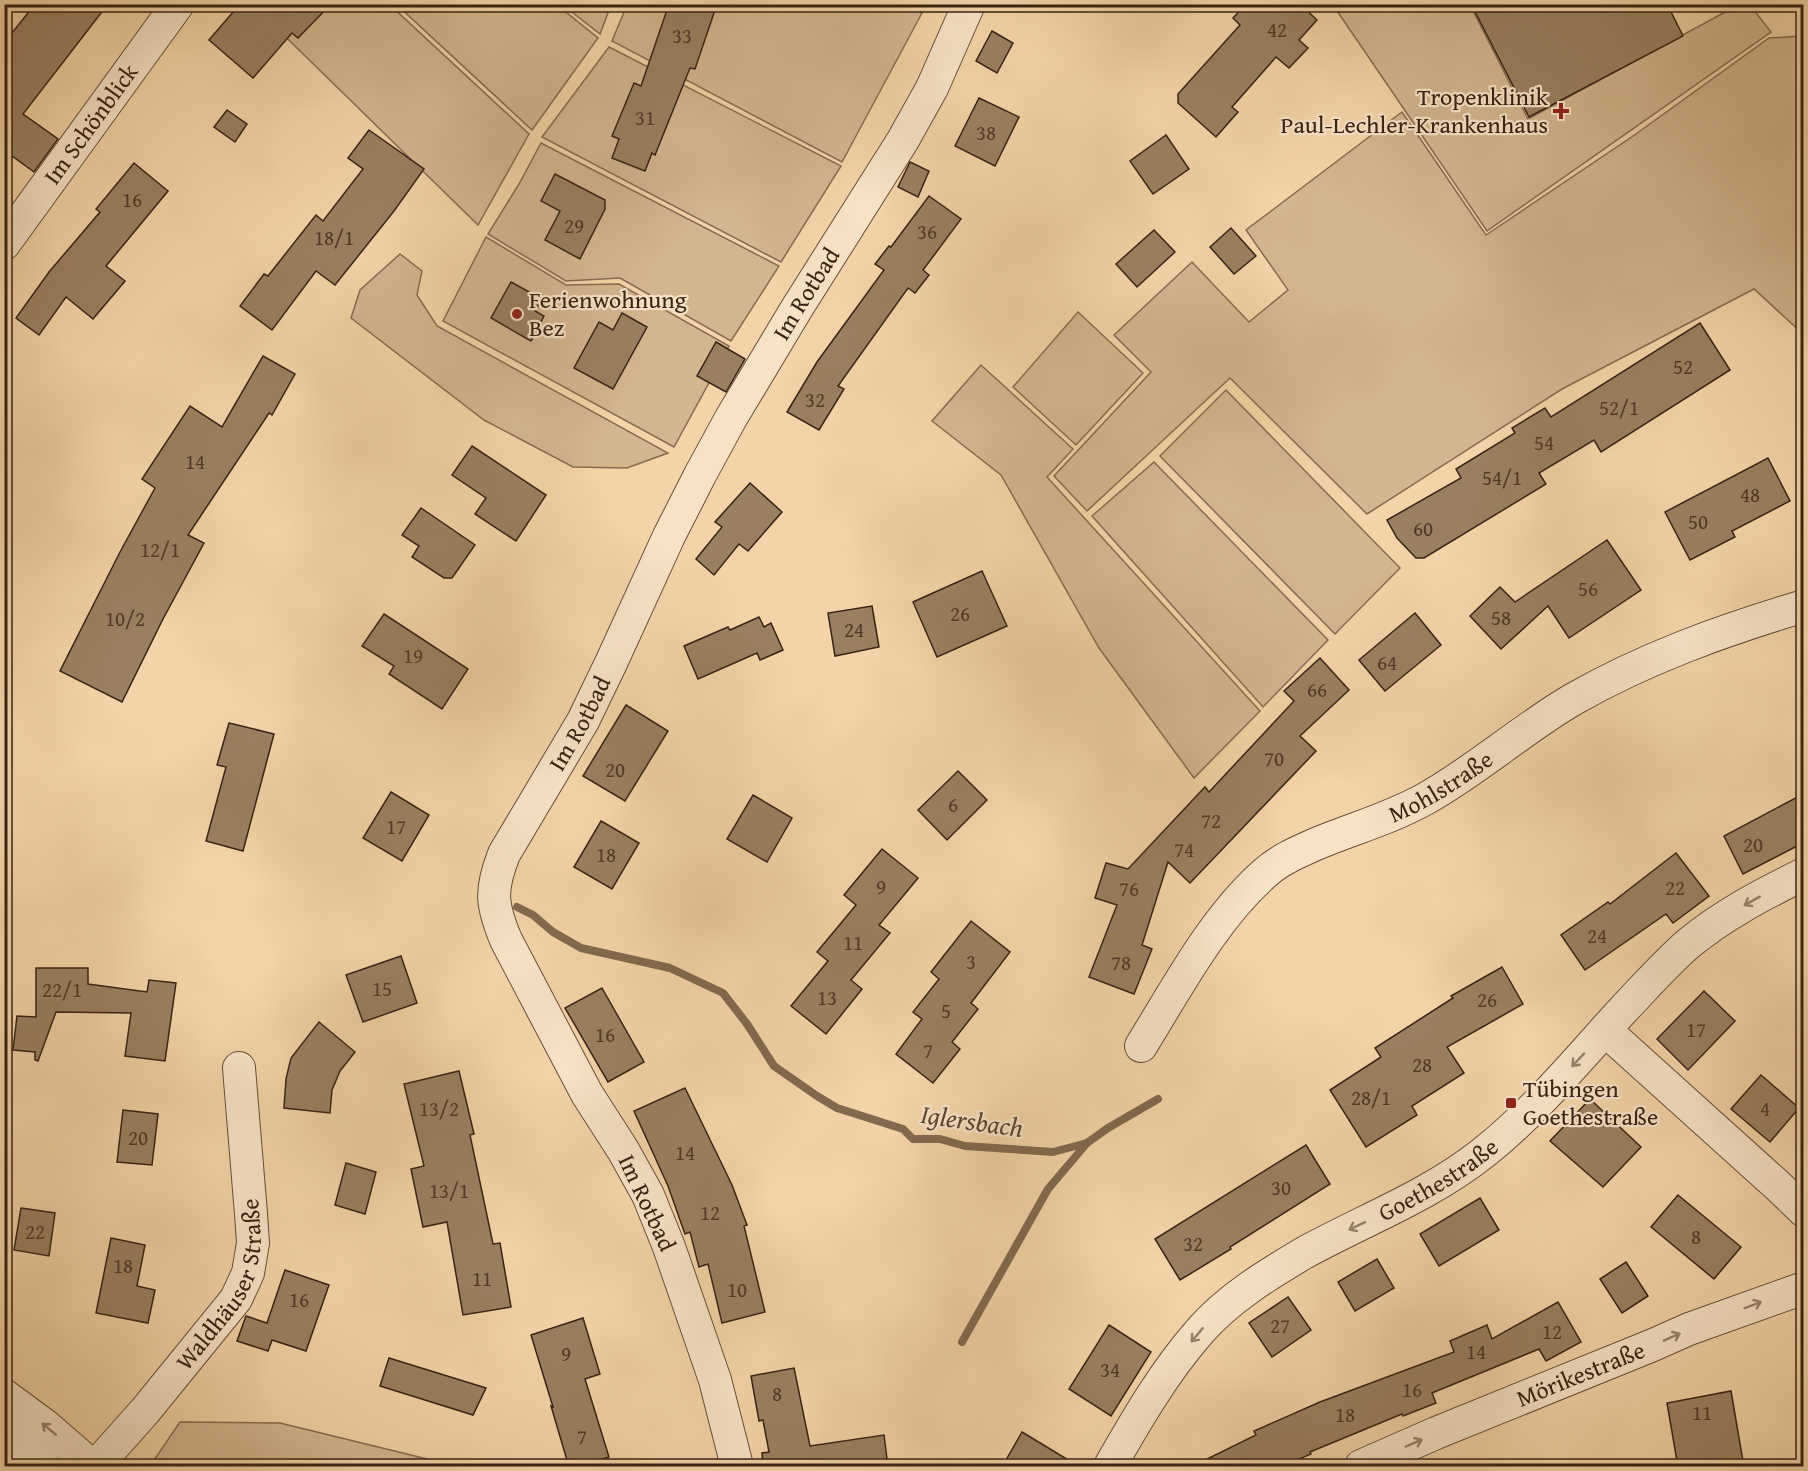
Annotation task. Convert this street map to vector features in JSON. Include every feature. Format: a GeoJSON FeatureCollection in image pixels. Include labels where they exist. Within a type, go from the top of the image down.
{"type":"FeatureCollection","features":[{"type":"Feature","properties":{"kind":"street","name":"Im Schönblick"},"geometry":{"type":"LineString","coordinates":[[4,244],[178,4]]}},
{"type":"Feature","properties":{"kind":"street","name":"Im Rotbad"},"geometry":{"type":"LineString","coordinates":[[737,1467],[715,1380],[669,1246],[648,1194],[587,1094],[506,940],[497,919],[493,898],[495,877],[504,854],[583,720],[700,474],[797,308],[903,140],[932,88],[969,4]]}},
{"type":"Feature","properties":{"kind":"street","name":"Mohlstraße"},"geometry":{"type":"LineString","coordinates":[[1141,1046],[1221,920],[1244,892],[1268,870],[1297,852],[1424,800],[1490,757],[1536,723],[1609,680],[1701,640],[1803,606]]}},
{"type":"Feature","properties":{"kind":"street","name":"Goethestraße"},"geometry":{"type":"LineString","coordinates":[[1110,1467],[1150,1397],[1173,1365],[1201,1330],[1228,1304],[1305,1253],[1440,1183],[1482,1154],[1526,1114],[1650,981],[1687,945],[1724,917],[1803,874]]}},
{"type":"Feature","properties":{"kind":"street"},"geometry":{"type":"LineString","coordinates":[[1605,1030],[1761,1170],[1803,1212]]}},
{"type":"Feature","properties":{"kind":"street","name":"Waldhäuser Straße"},"geometry":{"type":"LineString","coordinates":[[4,1395],[46,1426],[94,1467],[145,1411],[236,1299],[248,1273],[253,1243],[239,1068]]}},
{"type":"Feature","properties":{"kind":"street","name":"Mörikestraße"},"geometry":{"type":"LineString","coordinates":[[1361,1467],[1436,1433],[1689,1329],[1803,1288]]}},
{"type":"Feature","properties":{"kind":"street"},"geometry":{"type":"LineString","coordinates":[[4,1431],[44,1467]]}},
{"type":"Feature","properties":{"kind":"shaded area"},"geometry":{"type":"Polygon","coordinates":[[[899,4],[922,13],[842,162],[612,41],[627,5],[899,4]]]}},
{"type":"Feature","properties":{"kind":"shaded area"},"geometry":{"type":"Polygon","coordinates":[[[253,5],[390,5],[529,134],[478,225],[253,5]]]}},
{"type":"Feature","properties":{"kind":"shaded area"},"geometry":{"type":"Polygon","coordinates":[[[397,5],[557,5],[598,38],[532,130],[397,5]]]}},
{"type":"Feature","properties":{"kind":"shaded area"},"geometry":{"type":"Polygon","coordinates":[[[563,5],[611,5],[600,34],[563,5]]]}},
{"type":"Feature","properties":{"kind":"shaded area"},"geometry":{"type":"Polygon","coordinates":[[[1333,5],[1470,5],[1528,119],[1738,5],[1750,5],[1771,32],[1487,231],[1333,5]]]}},
{"type":"Feature","properties":{"kind":"shaded area"},"geometry":{"type":"Polygon","coordinates":[[[1803,36],[1803,334],[1754,289],[1562,389],[1367,514],[1230,378],[1087,511],[1054,476],[1151,372],[1114,335],[1192,262],[1249,322],[1288,290],[1246,230],[1402,112],[1486,235],[1636,134],[1769,38],[1803,36]]]}},
{"type":"Feature","properties":{"kind":"shaded area"},"geometry":{"type":"Polygon","coordinates":[[[609,47],[841,166],[781,262],[542,137],[609,47]]]}},
{"type":"Feature","properties":{"kind":"shaded area"},"geometry":{"type":"Polygon","coordinates":[[[541,143],[779,266],[731,341],[620,278],[566,281],[488,234],[541,143]]]}},
{"type":"Feature","properties":{"kind":"shaded area"},"geometry":{"type":"Polygon","coordinates":[[[486,237],[566,285],[619,284],[729,346],[674,447],[443,321],[486,237]]]}},
{"type":"Feature","properties":{"kind":"shaded area"},"geometry":{"type":"Polygon","coordinates":[[[400,254],[422,271],[417,295],[437,326],[668,453],[627,468],[573,467],[484,420],[351,318],[360,290],[400,254]]]}},
{"type":"Feature","properties":{"kind":"shaded area"},"geometry":{"type":"Polygon","coordinates":[[[1078,312],[1143,373],[1076,445],[1013,387],[1078,312]]]}},
{"type":"Feature","properties":{"kind":"shaded area"},"geometry":{"type":"Polygon","coordinates":[[[981,365],[1073,449],[1047,477],[1260,711],[1194,778],[1099,648],[1001,475],[932,421],[981,365]]]}},
{"type":"Feature","properties":{"kind":"shaded area"},"geometry":{"type":"Polygon","coordinates":[[[1226,390],[1400,568],[1335,634],[1160,456],[1226,390]]]}},
{"type":"Feature","properties":{"kind":"shaded area"},"geometry":{"type":"Polygon","coordinates":[[[1154,462],[1328,640],[1263,707],[1092,516],[1154,462]]]}},
{"type":"Feature","properties":{"kind":"shaded area"},"geometry":{"type":"Polygon","coordinates":[[[180,1422],[280,1423],[456,1466],[150,1466],[180,1422]]]}},
{"type":"Feature","properties":{"kind":"building"},"geometry":{"type":"Polygon","coordinates":[[[35,4],[108,4],[23,114],[58,139],[34,172],[4,150],[4,43],[35,4]]]}},
{"type":"Feature","properties":{"kind":"building"},"geometry":{"type":"Polygon","coordinates":[[[240,4],[331,4],[298,38],[292,33],[253,78],[209,40],[240,4]]]}},
{"type":"Feature","properties":{"kind":"building"},"geometry":{"type":"Polygon","coordinates":[[[669,4],[717,4],[695,69],[690,68],[655,155],[652,153],[645,171],[612,158],[619,139],[612,136],[634,83],[641,86],[669,4]]]}},
{"type":"Feature","properties":{"kind":"building"},"geometry":{"type":"Polygon","coordinates":[[[1246,4],[1300,4],[1317,20],[1299,40],[1308,48],[1289,68],[1276,57],[1232,107],[1238,112],[1216,137],[1178,103],[1178,94],[1240,25],[1233,18],[1246,4]]]}},
{"type":"Feature","properties":{"kind":"building"},"geometry":{"type":"Polygon","coordinates":[[[1471,4],[1667,4],[1683,36],[1529,117],[1471,4]]]}},
{"type":"Feature","properties":{"kind":"building"},"geometry":{"type":"Polygon","coordinates":[[[992,31],[1013,43],[997,73],[976,61],[992,31]]]}},
{"type":"Feature","properties":{"kind":"building"},"geometry":{"type":"Polygon","coordinates":[[[979,98],[1019,117],[995,166],[955,146],[979,98]]]}},
{"type":"Feature","properties":{"kind":"building"},"geometry":{"type":"Polygon","coordinates":[[[227,110],[247,124],[235,142],[214,127],[227,110]]]}},
{"type":"Feature","properties":{"kind":"building"},"geometry":{"type":"Polygon","coordinates":[[[369,130],[424,169],[335,285],[316,271],[272,330],[240,306],[264,274],[268,276],[316,215],[323,221],[363,169],[348,158],[369,130]]]}},
{"type":"Feature","properties":{"kind":"building"},"geometry":{"type":"Polygon","coordinates":[[[1166,135],[1189,169],[1153,194],[1130,161],[1166,135]]]}},
{"type":"Feature","properties":{"kind":"building"},"geometry":{"type":"Polygon","coordinates":[[[910,162],[929,171],[918,197],[898,187],[910,162]]]}},
{"type":"Feature","properties":{"kind":"building"},"geometry":{"type":"Polygon","coordinates":[[[134,163],[168,191],[106,266],[125,281],[93,319],[66,297],[39,335],[16,318],[49,272],[100,212],[96,209],[134,163]]]}},
{"type":"Feature","properties":{"kind":"building"},"geometry":{"type":"Polygon","coordinates":[[[555,174],[605,200],[605,209],[580,259],[545,240],[560,211],[541,201],[555,174]]]}},
{"type":"Feature","properties":{"kind":"building"},"geometry":{"type":"Polygon","coordinates":[[[929,196],[961,219],[923,270],[929,275],[915,293],[908,288],[838,386],[844,389],[819,430],[787,412],[817,362],[884,270],[875,264],[889,246],[891,247],[929,196]]]}},
{"type":"Feature","properties":{"kind":"building"},"geometry":{"type":"Polygon","coordinates":[[[1231,228],[1256,256],[1234,274],[1210,247],[1231,228]]]}},
{"type":"Feature","properties":{"kind":"building"},"geometry":{"type":"Polygon","coordinates":[[[1154,230],[1175,252],[1137,287],[1116,264],[1154,230]]]}},
{"type":"Feature","properties":{"kind":"building","name":"Ferienwohnung Bez"},"geometry":{"type":"Polygon","coordinates":[[[511,282],[542,299],[535,311],[544,316],[531,341],[491,318],[511,282]]]}},
{"type":"Feature","properties":{"kind":"building"},"geometry":{"type":"Polygon","coordinates":[[[622,313],[647,327],[613,389],[574,368],[599,322],[613,330],[622,313]]]}},
{"type":"Feature","properties":{"kind":"building"},"geometry":{"type":"Polygon","coordinates":[[[1700,323],[1730,370],[1601,452],[1594,440],[1539,473],[1546,484],[1424,558],[1416,558],[1397,538],[1387,520],[1461,478],[1456,469],[1515,433],[1512,428],[1545,408],[1551,417],[1700,323]]]}},
{"type":"Feature","properties":{"kind":"building"},"geometry":{"type":"Polygon","coordinates":[[[716,342],[745,359],[726,392],[697,376],[716,342]]]}},
{"type":"Feature","properties":{"kind":"building"},"geometry":{"type":"Polygon","coordinates":[[[263,356],[295,374],[272,415],[269,413],[188,535],[204,543],[122,702],[60,671],[155,488],[142,479],[190,406],[222,427],[263,356]]]}},
{"type":"Feature","properties":{"kind":"building"},"geometry":{"type":"Polygon","coordinates":[[[472,446],[546,495],[516,541],[475,514],[486,498],[452,475],[472,446]]]}},
{"type":"Feature","properties":{"kind":"building"},"geometry":{"type":"Polygon","coordinates":[[[1768,458],[1790,501],[1732,531],[1735,537],[1690,560],[1665,512],[1768,458]]]}},
{"type":"Feature","properties":{"kind":"building"},"geometry":{"type":"Polygon","coordinates":[[[750,483],[782,512],[748,551],[739,544],[714,575],[696,559],[722,527],[715,522],[750,483]]]}},
{"type":"Feature","properties":{"kind":"building"},"geometry":{"type":"Polygon","coordinates":[[[421,508],[475,545],[452,578],[444,578],[412,557],[419,546],[402,535],[421,508]]]}},
{"type":"Feature","properties":{"kind":"building"},"geometry":{"type":"Polygon","coordinates":[[[1607,540],[1641,590],[1569,638],[1548,606],[1501,649],[1470,616],[1500,587],[1515,602],[1607,540]]]}},
{"type":"Feature","properties":{"kind":"building"},"geometry":{"type":"Polygon","coordinates":[[[982,571],[1007,626],[937,657],[913,602],[982,571]]]}},
{"type":"Feature","properties":{"kind":"building"},"geometry":{"type":"Polygon","coordinates":[[[872,606],[879,647],[835,656],[828,613],[872,606]]]}},
{"type":"Feature","properties":{"kind":"building"},"geometry":{"type":"Polygon","coordinates":[[[1415,613],[1441,645],[1385,691],[1359,660],[1415,613]]]}},
{"type":"Feature","properties":{"kind":"building"},"geometry":{"type":"Polygon","coordinates":[[[384,614],[468,669],[442,709],[389,674],[394,666],[362,646],[384,614]]]}},
{"type":"Feature","properties":{"kind":"building"},"geometry":{"type":"Polygon","coordinates":[[[759,617],[764,627],[771,623],[783,650],[760,660],[757,653],[698,679],[684,646],[728,627],[730,630],[759,617]]]}},
{"type":"Feature","properties":{"kind":"building"},"geometry":{"type":"Polygon","coordinates":[[[1320,658],[1349,690],[1300,736],[1316,751],[1190,883],[1168,862],[1142,945],[1152,949],[1134,994],[1089,977],[1117,905],[1095,898],[1106,863],[1128,869],[1205,787],[1209,792],[1294,701],[1284,691],[1320,658]]]}},
{"type":"Feature","properties":{"kind":"building"},"geometry":{"type":"Polygon","coordinates":[[[626,705],[668,731],[625,801],[583,776],[626,705]]]}},
{"type":"Feature","properties":{"kind":"building"},"geometry":{"type":"Polygon","coordinates":[[[229,723],[274,734],[243,851],[206,841],[226,767],[217,765],[229,723]]]}},
{"type":"Feature","properties":{"kind":"building"},"geometry":{"type":"Polygon","coordinates":[[[958,771],[987,800],[947,840],[918,810],[958,771]]]}},
{"type":"Feature","properties":{"kind":"building"},"geometry":{"type":"Polygon","coordinates":[[[391,792],[429,815],[402,861],[363,838],[391,792]]]}},
{"type":"Feature","properties":{"kind":"building"},"geometry":{"type":"Polygon","coordinates":[[[1803,794],[1803,843],[1743,874],[1724,836],[1803,794]]]}},
{"type":"Feature","properties":{"kind":"building"},"geometry":{"type":"Polygon","coordinates":[[[753,795],[792,818],[767,862],[727,839],[753,795]]]}},
{"type":"Feature","properties":{"kind":"building"},"geometry":{"type":"Polygon","coordinates":[[[601,821],[639,843],[612,889],[574,867],[601,821]]]}},
{"type":"Feature","properties":{"kind":"building"},"geometry":{"type":"Polygon","coordinates":[[[882,849],[918,878],[879,925],[890,933],[851,980],[862,989],[826,1034],[791,1006],[828,961],[817,952],[856,905],[844,895],[882,849]]]}},
{"type":"Feature","properties":{"kind":"building"},"geometry":{"type":"Polygon","coordinates":[[[1676,853],[1709,896],[1673,923],[1666,914],[1585,970],[1561,935],[1608,902],[1610,904],[1676,853]]]}},
{"type":"Feature","properties":{"kind":"building"},"geometry":{"type":"Polygon","coordinates":[[[971,921],[1010,952],[971,1003],[978,1009],[952,1042],[960,1049],[933,1083],[896,1054],[922,1019],[913,1012],[939,979],[931,972],[971,921]]]}},
{"type":"Feature","properties":{"kind":"building"},"geometry":{"type":"Polygon","coordinates":[[[401,956],[417,1003],[363,1022],[346,975],[401,956]]]}},
{"type":"Feature","properties":{"kind":"building"},"geometry":{"type":"Polygon","coordinates":[[[1502,967],[1523,1004],[1447,1047],[1464,1073],[1412,1106],[1417,1115],[1366,1147],[1330,1090],[1381,1057],[1375,1048],[1453,998],[1451,996],[1502,967]]]}},
{"type":"Feature","properties":{"kind":"building"},"geometry":{"type":"Polygon","coordinates":[[[36,968],[88,968],[88,984],[147,992],[149,980],[176,983],[165,1061],[125,1056],[131,1013],[56,1012],[38,1061],[35,1060],[35,1052],[13,1050],[17,1016],[36,1017],[36,968]]]}},
{"type":"Feature","properties":{"kind":"building"},"geometry":{"type":"Polygon","coordinates":[[[602,988],[644,1062],[608,1082],[565,1008],[602,988]]]}},
{"type":"Feature","properties":{"kind":"building"},"geometry":{"type":"Polygon","coordinates":[[[1704,991],[1735,1021],[1688,1070],[1657,1039],[1704,991]]]}},
{"type":"Feature","properties":{"kind":"building"},"geometry":{"type":"Polygon","coordinates":[[[319,1022],[355,1052],[340,1071],[332,1090],[330,1113],[284,1108],[286,1079],[291,1058],[319,1022]]]}},
{"type":"Feature","properties":{"kind":"building"},"geometry":{"type":"Polygon","coordinates":[[[459,1071],[474,1134],[470,1135],[493,1244],[500,1243],[511,1307],[463,1315],[447,1222],[423,1227],[411,1169],[424,1166],[404,1084],[459,1071]]]}},
{"type":"Feature","properties":{"kind":"building"},"geometry":{"type":"Polygon","coordinates":[[[1761,1075],[1799,1108],[1770,1142],[1731,1109],[1761,1075]]]}},
{"type":"Feature","properties":{"kind":"building"},"geometry":{"type":"Polygon","coordinates":[[[685,1088],[732,1185],[747,1225],[744,1226],[765,1312],[722,1323],[708,1264],[699,1267],[690,1232],[685,1234],[668,1186],[634,1111],[685,1088]]]}},
{"type":"Feature","properties":{"kind":"building"},"geometry":{"type":"Polygon","coordinates":[[[1590,1099],[1641,1147],[1603,1187],[1550,1141],[1590,1099]]]}},
{"type":"Feature","properties":{"kind":"building"},"geometry":{"type":"Polygon","coordinates":[[[123,1110],[158,1114],[152,1165],[117,1162],[123,1110]]]}},
{"type":"Feature","properties":{"kind":"building"},"geometry":{"type":"Polygon","coordinates":[[[1306,1145],[1330,1184],[1180,1280],[1155,1239],[1306,1145]]]}},
{"type":"Feature","properties":{"kind":"building"},"geometry":{"type":"Polygon","coordinates":[[[346,1163],[376,1172],[365,1214],[335,1205],[346,1163]]]}},
{"type":"Feature","properties":{"kind":"building"},"geometry":{"type":"Polygon","coordinates":[[[1678,1195],[1741,1247],[1714,1279],[1651,1227],[1678,1195]]]}},
{"type":"Feature","properties":{"kind":"building"},"geometry":{"type":"Polygon","coordinates":[[[1480,1198],[1499,1230],[1439,1266],[1420,1234],[1480,1198]]]}},
{"type":"Feature","properties":{"kind":"building"},"geometry":{"type":"Polygon","coordinates":[[[21,1208],[55,1213],[49,1256],[14,1250],[21,1208]]]}},
{"type":"Feature","properties":{"kind":"building"},"geometry":{"type":"Polygon","coordinates":[[[111,1238],[145,1245],[137,1286],[155,1290],[148,1323],[96,1313],[111,1238]]]}},
{"type":"Feature","properties":{"kind":"building"},"geometry":{"type":"Polygon","coordinates":[[[1377,1259],[1394,1288],[1355,1311],[1338,1282],[1377,1259]]]}},
{"type":"Feature","properties":{"kind":"building"},"geometry":{"type":"Polygon","coordinates":[[[1626,1262],[1648,1296],[1622,1313],[1600,1279],[1626,1262]]]}},
{"type":"Feature","properties":{"kind":"building"},"geometry":{"type":"Polygon","coordinates":[[[285,1270],[329,1285],[306,1351],[272,1340],[268,1351],[237,1341],[246,1316],[267,1323],[285,1270]]]}},
{"type":"Feature","properties":{"kind":"building"},"geometry":{"type":"Polygon","coordinates":[[[1288,1297],[1311,1330],[1272,1357],[1249,1323],[1288,1297]]]}},
{"type":"Feature","properties":{"kind":"building"},"geometry":{"type":"Polygon","coordinates":[[[1558,1302],[1581,1342],[1546,1361],[1539,1349],[1432,1393],[1436,1403],[1403,1416],[1402,1414],[1310,1452],[1311,1454],[1281,1467],[1191,1467],[1256,1435],[1254,1431],[1320,1402],[1454,1352],[1450,1341],[1487,1325],[1492,1339],[1558,1302]]]}},
{"type":"Feature","properties":{"kind":"building"},"geometry":{"type":"Polygon","coordinates":[[[583,1318],[600,1374],[585,1379],[609,1457],[579,1467],[569,1467],[531,1335],[583,1318]]]}},
{"type":"Feature","properties":{"kind":"building"},"geometry":{"type":"Polygon","coordinates":[[[1109,1325],[1151,1352],[1111,1416],[1069,1389],[1109,1325]]]}},
{"type":"Feature","properties":{"kind":"building"},"geometry":{"type":"Polygon","coordinates":[[[389,1358],[486,1388],[473,1415],[380,1386],[389,1358]]]}},
{"type":"Feature","properties":{"kind":"building"},"geometry":{"type":"Polygon","coordinates":[[[794,1368],[810,1446],[884,1435],[888,1467],[763,1467],[762,1453],[769,1452],[763,1420],[759,1421],[751,1376],[794,1368]]]}},
{"type":"Feature","properties":{"kind":"building"},"geometry":{"type":"Polygon","coordinates":[[[1731,1391],[1744,1467],[1678,1467],[1667,1403],[1731,1391]]]}},
{"type":"Feature","properties":{"kind":"building"},"geometry":{"type":"Polygon","coordinates":[[[1022,1432],[1080,1467],[1002,1467],[1022,1432]]]}},
{"type":"Feature","properties":{"kind":"waterway","name":"Iglersbach"},"geometry":{"type":"LineString","coordinates":[[517,907],[533,915],[553,932],[581,948],[670,968],[723,993],[747,1024],[774,1066],[837,1108],[903,1129],[913,1139],[940,1139],[965,1146],[1053,1152],[1087,1143],[1158,1099]]}},
{"type":"Feature","properties":{"kind":"waterway"},"geometry":{"type":"LineString","coordinates":[[962,1342],[1048,1189],[1087,1143]]}},
{"type":"Feature","properties":{"kind":"place","name":"Tropenklinik Paul-Lechler-Krankenhaus"},"geometry":{"type":"Point","coordinates":[1561,111]}},
{"type":"Feature","properties":{"kind":"place","name":"Ferienwohnung Bez"},"geometry":{"type":"Point","coordinates":[517,314]}},
{"type":"Feature","properties":{"kind":"place","name":"Tübingen Goethestraße"},"geometry":{"type":"Point","coordinates":[1511,1103]}}]}
